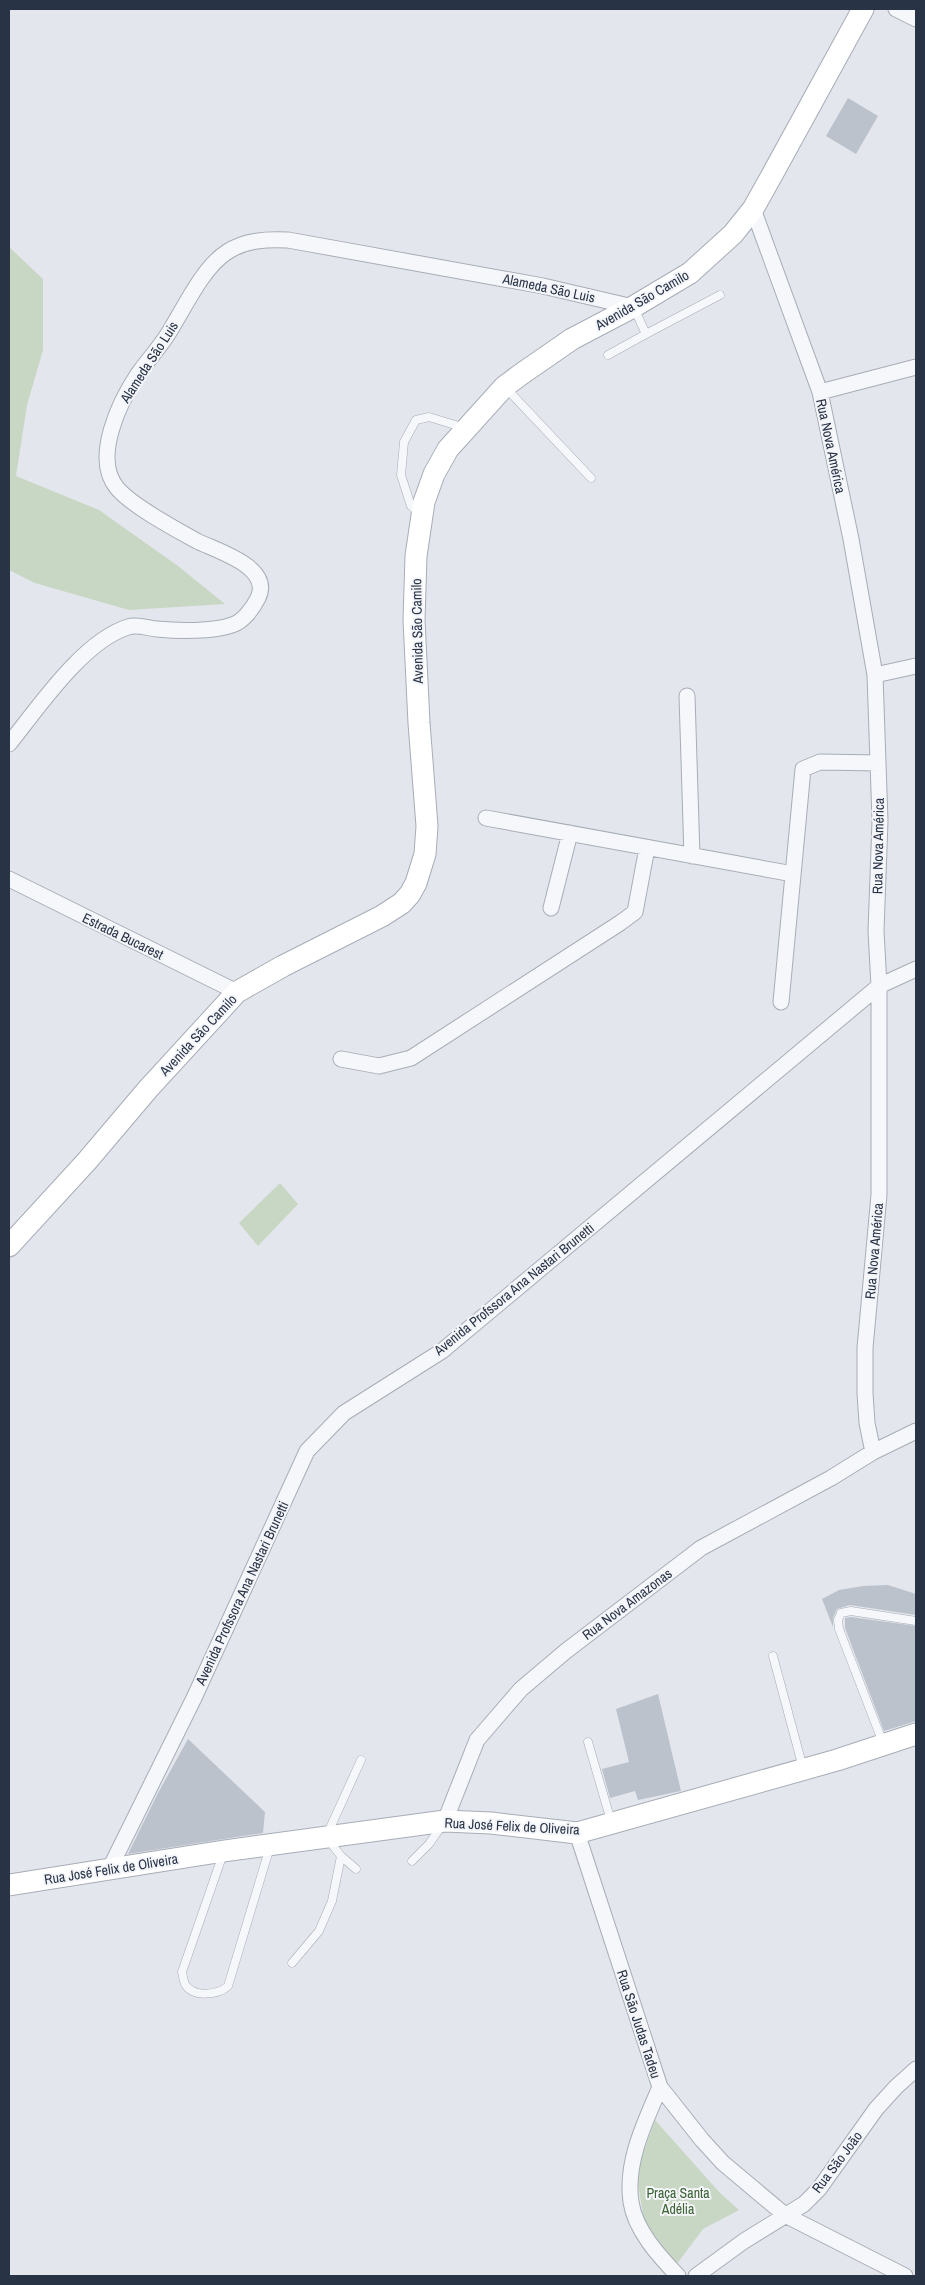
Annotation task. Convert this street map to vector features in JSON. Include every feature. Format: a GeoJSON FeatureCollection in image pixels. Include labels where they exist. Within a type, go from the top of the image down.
{"type":"FeatureCollection","features":[{"type":"Feature","properties":{"kind":"main road","name":"Avenida São Camilo"},"geometry":{"type":"LineString","coordinates":[[9,1246],[87,1162],[148,1089],[238,992],[283,966],[382,916],[402,903],[416,883],[425,854],[427,826],[414,620],[416,556],[424,502],[434,474],[448,450],[504,387],[543,357],[572,339],[633,307],[690,273],[733,234],[753,209],[862,9]]}},
{"type":"Feature","properties":{"kind":"main road","name":"Rua José Felix de Oliveira"},"geometry":{"type":"LineString","coordinates":[[9,1885],[224,1851],[445,1821],[491,1823],[578,1832],[804,1770],[916,1734]]}},
{"type":"Feature","properties":{"kind":"street"},"geometry":{"type":"LineString","coordinates":[[896,9],[916,19]]}},
{"type":"Feature","properties":{"kind":"street","name":"Rua Nova América"},"geometry":{"type":"LineString","coordinates":[[753,209],[820,392],[851,539],[875,675],[880,821],[876,931],[879,1195],[865,1348],[867,1423],[873,1452]]}},
{"type":"Feature","properties":{"kind":"street","name":"Alameda São Luis"},"geometry":{"type":"LineString","coordinates":[[9,744],[68,671],[102,641],[120,630],[135,626],[157,629],[195,630],[232,625],[243,618],[259,597],[261,587],[259,580],[244,564],[197,541],[140,507],[116,487],[108,470],[108,438],[120,406],[138,375],[163,343],[202,280],[226,252],[244,244],[264,239],[288,240],[543,286],[633,307]]}},
{"type":"Feature","properties":{"kind":"street"},"geometry":{"type":"LineString","coordinates":[[820,392],[916,367]]}},
{"type":"Feature","properties":{"kind":"street"},"geometry":{"type":"LineString","coordinates":[[875,675],[916,666]]}},
{"type":"Feature","properties":{"kind":"street"},"geometry":{"type":"LineString","coordinates":[[687,696],[692,856]]}},
{"type":"Feature","properties":{"kind":"street"},"geometry":{"type":"LineString","coordinates":[[781,1002],[803,768],[820,762],[878,763]]}},
{"type":"Feature","properties":{"kind":"street"},"geometry":{"type":"LineString","coordinates":[[486,818],[793,874]]}},
{"type":"Feature","properties":{"kind":"street"},"geometry":{"type":"LineString","coordinates":[[551,908],[570,833]]}},
{"type":"Feature","properties":{"kind":"street"},"geometry":{"type":"LineString","coordinates":[[341,1059],[379,1066],[410,1058],[620,923],[635,912],[647,848]]}},
{"type":"Feature","properties":{"kind":"street","name":"Estrada Bucarest"},"geometry":{"type":"LineString","coordinates":[[9,879],[238,992]]}},
{"type":"Feature","properties":{"kind":"street","name":"Avenida Profssora Ana Nastari Brunetti"},"geometry":{"type":"LineString","coordinates":[[110,1868],[194,1698],[307,1451],[344,1413],[442,1350],[878,986],[916,969]]}},
{"type":"Feature","properties":{"kind":"street"},"geometry":{"type":"LineString","coordinates":[[873,1452],[916,1431]]}},
{"type":"Feature","properties":{"kind":"street","name":"Rua Nova Amazonas"},"geometry":{"type":"LineString","coordinates":[[445,1821],[477,1740],[521,1689],[566,1651],[701,1548],[831,1478],[873,1452]]}},
{"type":"Feature","properties":{"kind":"street","name":"Rua São Judas Tadeu"},"geometry":{"type":"LineString","coordinates":[[578,1832],[660,2086],[702,2140],[723,2163],[785,2216],[905,2276]]}},
{"type":"Feature","properties":{"kind":"street","name":"Rua São João"},"geometry":{"type":"LineString","coordinates":[[696,2276],[736,2246],[804,2204],[819,2189],[876,2110],[896,2087],[916,2069]]}},
{"type":"Feature","properties":{"kind":"street"},"geometry":{"type":"LineString","coordinates":[[660,2086],[638,2139],[632,2161],[631,2202],[637,2220],[648,2239],[657,2253],[678,2276]]}},
{"type":"Feature","properties":{"kind":"lane"},"geometry":{"type":"LineString","coordinates":[[608,355],[720,295]]}},
{"type":"Feature","properties":{"kind":"lane"},"geometry":{"type":"LineString","coordinates":[[633,307],[646,334]]}},
{"type":"Feature","properties":{"kind":"lane"},"geometry":{"type":"LineString","coordinates":[[504,387],[591,478]]}},
{"type":"Feature","properties":{"kind":"lane"},"geometry":{"type":"LineString","coordinates":[[422,515],[411,506],[401,475],[404,442],[416,420],[429,416],[467,428]]}},
{"type":"Feature","properties":{"kind":"lane"},"geometry":{"type":"LineString","coordinates":[[884,1745],[839,1629],[838,1620],[841,1613],[851,1611],[916,1621]]}},
{"type":"Feature","properties":{"kind":"lane"},"geometry":{"type":"LineString","coordinates":[[773,1656],[804,1770]]}},
{"type":"Feature","properties":{"kind":"lane"},"geometry":{"type":"LineString","coordinates":[[588,1742],[612,1824]]}},
{"type":"Feature","properties":{"kind":"lane"},"geometry":{"type":"LineString","coordinates":[[356,1869],[341,1856],[326,1837],[361,1760]]}},
{"type":"Feature","properties":{"kind":"lane"},"geometry":{"type":"LineString","coordinates":[[412,1861],[429,1844],[445,1821]]}},
{"type":"Feature","properties":{"kind":"lane"},"geometry":{"type":"LineString","coordinates":[[224,1851],[182,1972],[185,1984],[192,1991],[213,1994],[222,1991],[228,1986],[271,1845]]}},
{"type":"Feature","properties":{"kind":"lane"},"geometry":{"type":"LineString","coordinates":[[292,1963],[319,1931],[332,1901],[341,1856]]}},
{"type":"Feature","properties":{"kind":"green space"},"geometry":{"type":"Polygon","coordinates":[[[9,247],[43,279],[43,350],[27,405],[16,476],[99,510],[178,566],[225,604],[129,610],[35,583],[9,570],[9,247]]]}},
{"type":"Feature","properties":{"kind":"green space"},"geometry":{"type":"Polygon","coordinates":[[[280,1183],[298,1204],[258,1246],[239,1223],[280,1183]]]}},
{"type":"Feature","properties":{"kind":"green space","name":"Praça Santa Adélia"},"geometry":{"type":"Polygon","coordinates":[[[655,2120],[720,2193],[739,2210],[703,2229],[676,2265],[644,2220],[636,2172],[655,2120]]]}},
{"type":"Feature","properties":{"kind":"building"},"geometry":{"type":"Polygon","coordinates":[[[848,98],[878,116],[856,154],[826,136],[848,98]]]}},
{"type":"Feature","properties":{"kind":"building"},"geometry":{"type":"Polygon","coordinates":[[[888,1585],[916,1594],[916,1615],[850,1605],[837,1609],[833,1618],[833,1627],[822,1599],[839,1590],[863,1586],[888,1585]]]}},
{"type":"Feature","properties":{"kind":"building"},"geometry":{"type":"Polygon","coordinates":[[[851,1617],[916,1626],[916,1721],[884,1731],[845,1628],[845,1618],[851,1617]]]}},
{"type":"Feature","properties":{"kind":"building"},"geometry":{"type":"Polygon","coordinates":[[[658,1694],[681,1791],[638,1800],[635,1791],[610,1798],[602,1769],[629,1762],[616,1709],[658,1694]]]}},
{"type":"Feature","properties":{"kind":"building"},"geometry":{"type":"Polygon","coordinates":[[[188,1739],[265,1812],[263,1833],[128,1854],[158,1793],[188,1739]]]}}]}
